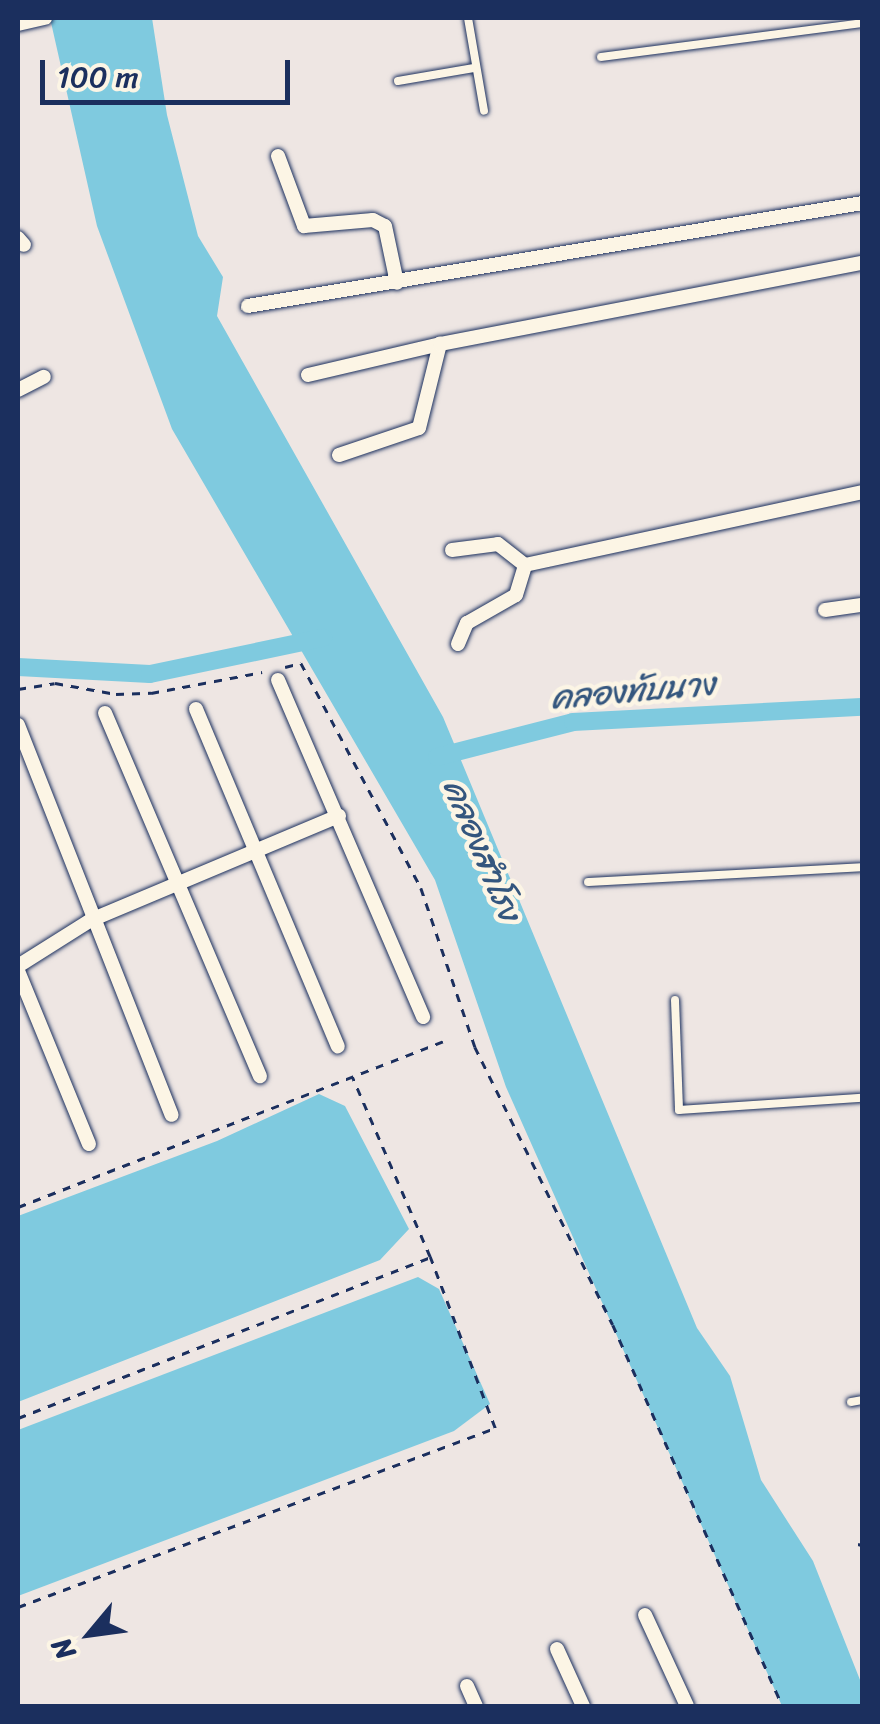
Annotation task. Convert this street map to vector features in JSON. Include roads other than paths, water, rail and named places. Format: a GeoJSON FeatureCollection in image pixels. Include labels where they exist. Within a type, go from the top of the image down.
{"type":"FeatureCollection","features":[{"type":"Feature","properties":{"kind":"street"},"geometry":{"type":"LineString","coordinates":[[18,24],[45,18]]}},
{"type":"Feature","properties":{"kind":"street"},"geometry":{"type":"LineString","coordinates":[[278,156],[304,226],[373,220],[384,226],[397,283]]}},
{"type":"Feature","properties":{"kind":"street"},"geometry":{"type":"LineString","coordinates":[[248,306],[862,202]]}},
{"type":"Feature","properties":{"kind":"street"},"geometry":{"type":"LineString","coordinates":[[308,375],[440,344],[862,263]]}},
{"type":"Feature","properties":{"kind":"street"},"geometry":{"type":"LineString","coordinates":[[339,454],[418,428],[440,344]]}},
{"type":"Feature","properties":{"kind":"street"},"geometry":{"type":"LineString","coordinates":[[18,390],[44,377]]}},
{"type":"Feature","properties":{"kind":"street"},"geometry":{"type":"LineString","coordinates":[[525,565],[862,492]]}},
{"type":"Feature","properties":{"kind":"street"},"geometry":{"type":"LineString","coordinates":[[452,550],[498,544],[525,565]]}},
{"type":"Feature","properties":{"kind":"street"},"geometry":{"type":"LineString","coordinates":[[458,644],[467,622],[516,595],[525,565]]}},
{"type":"Feature","properties":{"kind":"street"},"geometry":{"type":"LineString","coordinates":[[825,610],[862,605]]}},
{"type":"Feature","properties":{"kind":"street"},"geometry":{"type":"LineString","coordinates":[[278,680],[423,1017]]}},
{"type":"Feature","properties":{"kind":"street"},"geometry":{"type":"LineString","coordinates":[[196,709],[338,1046]]}},
{"type":"Feature","properties":{"kind":"street"},"geometry":{"type":"LineString","coordinates":[[106,713],[260,1076]]}},
{"type":"Feature","properties":{"kind":"street"},"geometry":{"type":"LineString","coordinates":[[18,725],[91,920],[172,1115]]}},
{"type":"Feature","properties":{"kind":"street"},"geometry":{"type":"LineString","coordinates":[[89,1144],[18,969],[91,920],[339,816]]}},
{"type":"Feature","properties":{"kind":"street"},"geometry":{"type":"LineString","coordinates":[[645,1615],[687,1706]]}},
{"type":"Feature","properties":{"kind":"street"},"geometry":{"type":"LineString","coordinates":[[557,1649],[583,1706]]}},
{"type":"Feature","properties":{"kind":"street"},"geometry":{"type":"LineString","coordinates":[[467,1686],[476,1706]]}},
{"type":"Feature","properties":{"kind":"lane"},"geometry":{"type":"LineString","coordinates":[[468,18],[484,111]]}},
{"type":"Feature","properties":{"kind":"lane"},"geometry":{"type":"LineString","coordinates":[[601,56],[862,23]]}},
{"type":"Feature","properties":{"kind":"lane"},"geometry":{"type":"LineString","coordinates":[[398,81],[474,68]]}},
{"type":"Feature","properties":{"kind":"lane"},"geometry":{"type":"LineString","coordinates":[[588,882],[862,867]]}},
{"type":"Feature","properties":{"kind":"lane"},"geometry":{"type":"LineString","coordinates":[[675,1000],[679,1110],[862,1098]]}},
{"type":"Feature","properties":{"kind":"lane"},"geometry":{"type":"LineString","coordinates":[[852,1402],[862,1400]]}},
{"type":"Feature","properties":{"kind":"water","name":"คลองสำโรง"},"geometry":{"type":"Polygon","coordinates":[[[50,18],[152,18],[167,115],[198,236],[223,277],[217,316],[443,717],[697,1328],[730,1376],[761,1480],[813,1561],[862,1685],[862,1706],[782,1706],[506,1087],[435,880],[172,429],[97,226],[50,18]]]}},
{"type":"Feature","properties":{"kind":"water"},"geometry":{"type":"Polygon","coordinates":[[[319,1094],[345,1106],[409,1229],[380,1260],[18,1402],[18,1216],[217,1141],[319,1094]]]}},
{"type":"Feature","properties":{"kind":"water"},"geometry":{"type":"Polygon","coordinates":[[[418,1277],[439,1289],[490,1404],[454,1431],[18,1596],[18,1430],[418,1277]]]}},
{"type":"Feature","properties":{"kind":"waterway"},"geometry":{"type":"LineString","coordinates":[[18,667],[150,674],[323,638]]}},
{"type":"Feature","properties":{"kind":"waterway","name":"คลองทับนาง"},"geometry":{"type":"LineString","coordinates":[[437,757],[573,722],[862,707]]}}]}
